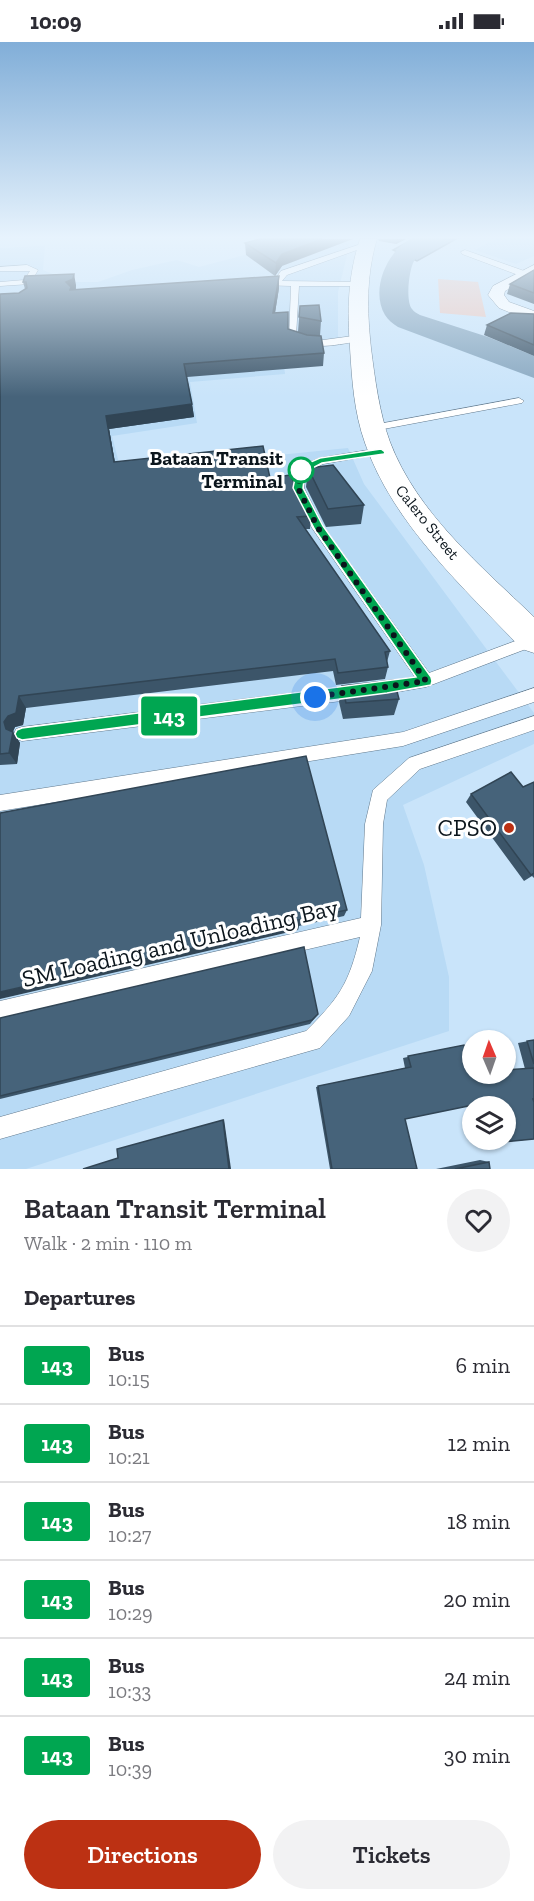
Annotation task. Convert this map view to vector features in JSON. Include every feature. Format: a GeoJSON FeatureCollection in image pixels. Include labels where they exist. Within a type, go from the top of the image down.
{"type":"FeatureCollection","features":[{"type":"Feature","properties":{"kind":"main road","name":"Calero Street"},"geometry":{"type":"LineString","coordinates":[[358,292],[363,376],[377,440],[395,482],[425,522],[534,640]]}},
{"type":"Feature","properties":{"kind":"street"},"geometry":{"type":"LineString","coordinates":[[497,292],[496,295],[504,305],[534,317]]}},
{"type":"Feature","properties":{"kind":"lane"},"geometry":{"type":"LineString","coordinates":[[295,292],[292,337],[310,344],[360,338]]}},
{"type":"Feature","properties":{"kind":"lane"},"geometry":{"type":"LineString","coordinates":[[426,681],[318,528],[298,488],[301,470],[377,440],[519,401]]}},
{"type":"Feature","properties":{"kind":"lane"},"geometry":{"type":"LineString","coordinates":[[22,734],[426,681],[534,640]]}},
{"type":"Feature","properties":{"kind":"lane"},"geometry":{"type":"LineString","coordinates":[[0,803],[403,739],[534,696]]}},
{"type":"Feature","properties":{"kind":"lane"},"geometry":{"type":"LineString","coordinates":[[0,1128],[312,1041],[342,1009],[362,971],[371,925],[375,824],[379,796],[415,763],[534,723]]}},
{"type":"Feature","properties":{"kind":"lane","name":"SM Loading and Unloading Bay"},"geometry":{"type":"LineString","coordinates":[[0,1011],[371,925]]}},
{"type":"Feature","properties":{"kind":"shaded area"},"geometry":{"type":"Polygon","coordinates":[[[0,292],[338,292],[338,344],[282,349],[285,374],[190,382],[197,423],[112,436],[121,471],[348,448],[364,484],[534,713],[534,744],[403,805],[424,865],[449,977],[449,1031],[26,1169],[0,1169],[0,292]]]}},
{"type":"Feature","properties":{"kind":"shaded area"},"geometry":{"type":"Polygon","coordinates":[[[439,292],[480,292],[486,317],[440,313],[439,292]]]}},
{"type":"Feature","properties":{"kind":"building"},"geometry":{"type":"Polygon","coordinates":[[[276,292],[273,313],[288,312],[288,329],[307,335],[321,336],[324,353],[184,364],[192,404],[106,416],[114,462],[263,446],[270,478],[290,475],[311,516],[297,517],[390,651],[385,652],[388,667],[338,673],[335,659],[19,696],[16,713],[8,716],[4,722],[6,729],[13,732],[9,753],[0,754],[0,294],[276,292]]]}},
{"type":"Feature","properties":{"kind":"building"},"geometry":{"type":"Polygon","coordinates":[[[319,305],[321,321],[299,317],[300,306],[319,305]]]}},
{"type":"Feature","properties":{"kind":"building"},"geometry":{"type":"Polygon","coordinates":[[[511,313],[534,314],[534,345],[487,325],[511,313]]]}},
{"type":"Feature","properties":{"kind":"building"},"geometry":{"type":"Polygon","coordinates":[[[333,465],[364,505],[328,509],[308,468],[333,465]]]}},
{"type":"Feature","properties":{"kind":"building"},"geometry":{"type":"Polygon","coordinates":[[[394,680],[399,699],[346,703],[342,686],[394,680]]]}},
{"type":"Feature","properties":{"kind":"building"},"geometry":{"type":"Polygon","coordinates":[[[306,756],[347,910],[298,920],[299,924],[0,992],[0,813],[306,756]]]}},
{"type":"Feature","properties":{"kind":"building","name":"CPSO"},"geometry":{"type":"Polygon","coordinates":[[[511,772],[523,787],[534,782],[534,873],[531,875],[471,794],[511,772]]]}},
{"type":"Feature","properties":{"kind":"building"},"geometry":{"type":"Polygon","coordinates":[[[304,947],[318,1014],[312,1020],[0,1096],[0,1018],[304,947]]]}},
{"type":"Feature","properties":{"kind":"building"},"geometry":{"type":"Polygon","coordinates":[[[534,1040],[534,1064],[527,1041],[534,1040]]]}},
{"type":"Feature","properties":{"kind":"building"},"geometry":{"type":"Polygon","coordinates":[[[462,1045],[462,1084],[516,1084],[516,1069],[534,1068],[534,1139],[516,1141],[516,1096],[462,1096],[462,1107],[405,1119],[417,1169],[332,1169],[318,1086],[411,1067],[408,1056],[462,1045]]]}},
{"type":"Feature","properties":{"kind":"building"},"geometry":{"type":"Polygon","coordinates":[[[223,1120],[229,1169],[83,1169],[118,1158],[117,1149],[223,1120]]]}},
{"type":"Feature","properties":{"kind":"building"},"geometry":{"type":"Polygon","coordinates":[[[489,1162],[490,1169],[455,1169],[489,1162]]]}},
{"type":"Feature","properties":{"kind":"waterway"},"geometry":{"type":"LineString","coordinates":[[394,292],[393,297],[398,313],[409,321],[477,344],[534,368]]}},
{"type":"Feature","properties":{"kind":"bus line","name":"143"},"geometry":{"type":"LineString","coordinates":[[22,734],[387,688],[426,681],[318,528],[298,488],[301,470],[320,461],[381,452]]}},
{"type":"Feature","properties":{"kind":"place","name":"Bataan Transit Terminal"},"geometry":{"type":"Point","coordinates":[301,470]}},
{"type":"Feature","properties":{"kind":"place","name":"CPSO"},"geometry":{"type":"Point","coordinates":[509,828]}},
{"type":"Feature","properties":{"kind":"route"},"geometry":{"type":"LineString","coordinates":[[301,470],[298,488],[318,528],[426,681],[315,697]]}}]}
